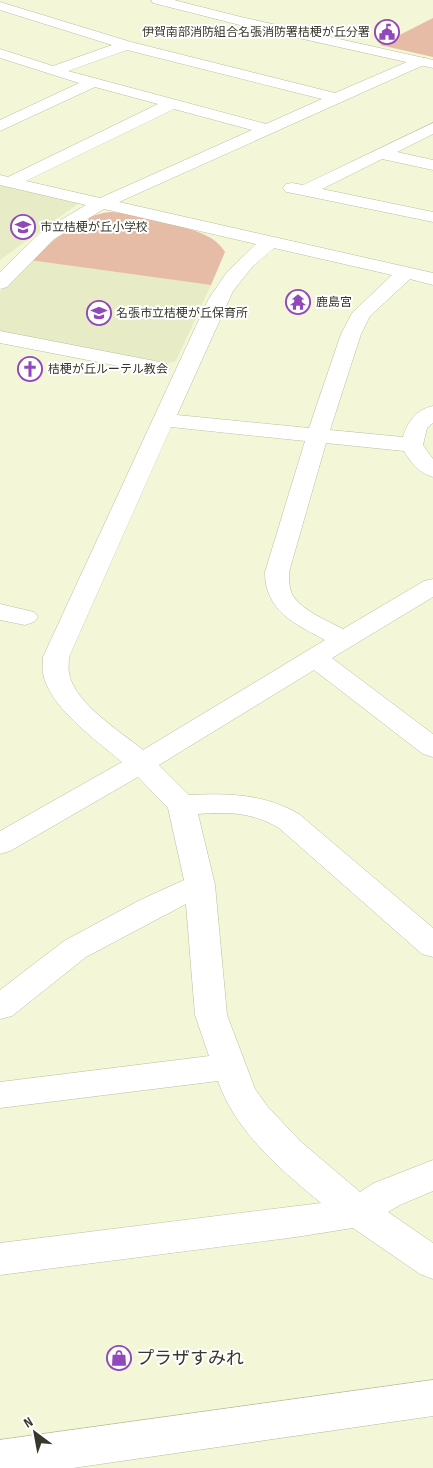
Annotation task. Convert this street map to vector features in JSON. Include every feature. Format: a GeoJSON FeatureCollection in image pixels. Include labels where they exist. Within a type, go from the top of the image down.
{"type":"FeatureCollection","features":[{"type":"Feature","properties":{"kind":"street"},"geometry":{"type":"LineString","coordinates":[[158,0],[427,63]]}},
{"type":"Feature","properties":{"kind":"street"},"geometry":{"type":"LineString","coordinates":[[0,6],[126,45],[339,99]]}},
{"type":"Feature","properties":{"kind":"street"},"geometry":{"type":"LineString","coordinates":[[53,71],[126,45]]}},
{"type":"Feature","properties":{"kind":"street"},"geometry":{"type":"LineString","coordinates":[[0,53],[53,71],[269,130]]}},
{"type":"Feature","properties":{"kind":"street"},"geometry":{"type":"LineString","coordinates":[[0,66],[16,58]]}},
{"type":"Feature","properties":{"kind":"street"},"geometry":{"type":"LineString","coordinates":[[0,283],[48,236],[102,203],[339,99],[427,63]]}},
{"type":"Feature","properties":{"kind":"street"},"geometry":{"type":"LineString","coordinates":[[0,126],[93,82]]}},
{"type":"Feature","properties":{"kind":"street"},"geometry":{"type":"LineString","coordinates":[[5,181],[173,103]]}},
{"type":"Feature","properties":{"kind":"street"},"geometry":{"type":"LineString","coordinates":[[433,128],[381,154],[300,189],[433,217]]}},
{"type":"Feature","properties":{"kind":"street"},"geometry":{"type":"LineString","coordinates":[[381,154],[433,165]]}},
{"type":"Feature","properties":{"kind":"street"},"geometry":{"type":"LineString","coordinates":[[188,166],[209,170]]}},
{"type":"Feature","properties":{"kind":"street"},"geometry":{"type":"LineString","coordinates":[[5,181],[269,243],[433,279]]}},
{"type":"Feature","properties":{"kind":"street"},"geometry":{"type":"LineString","coordinates":[[269,243],[252,255],[228,281],[56,657],[56,673],[65,695],[76,709],[141,763],[182,805],[200,885],[210,1015],[240,1095],[256,1117],[300,1163],[358,1212],[433,1263]]}},
{"type":"Feature","properties":{"kind":"street"},"geometry":{"type":"LineString","coordinates":[[343,640],[290,608],[282,598],[277,572],[317,436],[351,334],[362,314],[406,273]]}},
{"type":"Feature","properties":{"kind":"street"},"geometry":{"type":"LineString","coordinates":[[0,338],[160,368]]}},
{"type":"Feature","properties":{"kind":"street"},"geometry":{"type":"LineString","coordinates":[[433,412],[417,426],[412,445],[420,459],[433,470]]}},
{"type":"Feature","properties":{"kind":"street"},"geometry":{"type":"LineString","coordinates":[[164,420],[412,445]]}},
{"type":"Feature","properties":{"kind":"street"},"geometry":{"type":"LineString","coordinates":[[0,844],[141,763],[433,586]]}},
{"type":"Feature","properties":{"kind":"street"},"geometry":{"type":"LineString","coordinates":[[0,612],[25,617]]}},
{"type":"Feature","properties":{"kind":"street"},"geometry":{"type":"LineString","coordinates":[[315,658],[433,748]]}},
{"type":"Feature","properties":{"kind":"street"},"geometry":{"type":"LineString","coordinates":[[182,805],[238,802],[259,806],[275,812],[289,821],[433,946]]}},
{"type":"Feature","properties":{"kind":"street"},"geometry":{"type":"LineString","coordinates":[[0,1008],[75,949],[150,908],[200,885]]}},
{"type":"Feature","properties":{"kind":"street"},"geometry":{"type":"LineString","coordinates":[[0,1095],[229,1067]]}},
{"type":"Feature","properties":{"kind":"street"},"geometry":{"type":"LineString","coordinates":[[0,1260],[296,1222],[358,1212],[387,1194],[433,1175]]}},
{"type":"Feature","properties":{"kind":"street"},"geometry":{"type":"LineString","coordinates":[[0,1459],[433,1398]]}},
{"type":"Feature","properties":{"kind":"shaded area"},"geometry":{"type":"Polygon","coordinates":[[[433,18],[433,57],[380,45],[433,18]]]}},
{"type":"Feature","properties":{"kind":"shaded area","name":"市立桔梗が丘小学校"},"geometry":{"type":"Polygon","coordinates":[[[0,184],[79,203],[0,260],[0,184]]]}},
{"type":"Feature","properties":{"kind":"shaded area"},"geometry":{"type":"Polygon","coordinates":[[[110,212],[147,218],[191,229],[219,244],[225,252],[211,285],[29,260],[77,224],[99,214],[110,212]]]}},
{"type":"Feature","properties":{"kind":"shaded area","name":"名張市立桔梗が丘保育所"},"geometry":{"type":"Polygon","coordinates":[[[29,260],[211,285],[176,361],[162,365],[0,334],[0,292],[29,260]]]}},
{"type":"Feature","properties":{"kind":"place","name":"伊賀南部消防組合名張消防署桔梗が丘分署"},"geometry":{"type":"Point","coordinates":[387,32]}},
{"type":"Feature","properties":{"kind":"place","name":"市立桔梗が丘小学校"},"geometry":{"type":"Point","coordinates":[23,227]}},
{"type":"Feature","properties":{"kind":"place","name":"鹿島宮"},"geometry":{"type":"Point","coordinates":[298,302]}},
{"type":"Feature","properties":{"kind":"place","name":"名張市立桔梗が丘保育所"},"geometry":{"type":"Point","coordinates":[99,313]}},
{"type":"Feature","properties":{"kind":"place","name":"桔梗が丘ルーテル教会"},"geometry":{"type":"Point","coordinates":[30,369]}},
{"type":"Feature","properties":{"kind":"place","name":"プラザすみれ"},"geometry":{"type":"Point","coordinates":[119,1358]}}]}
